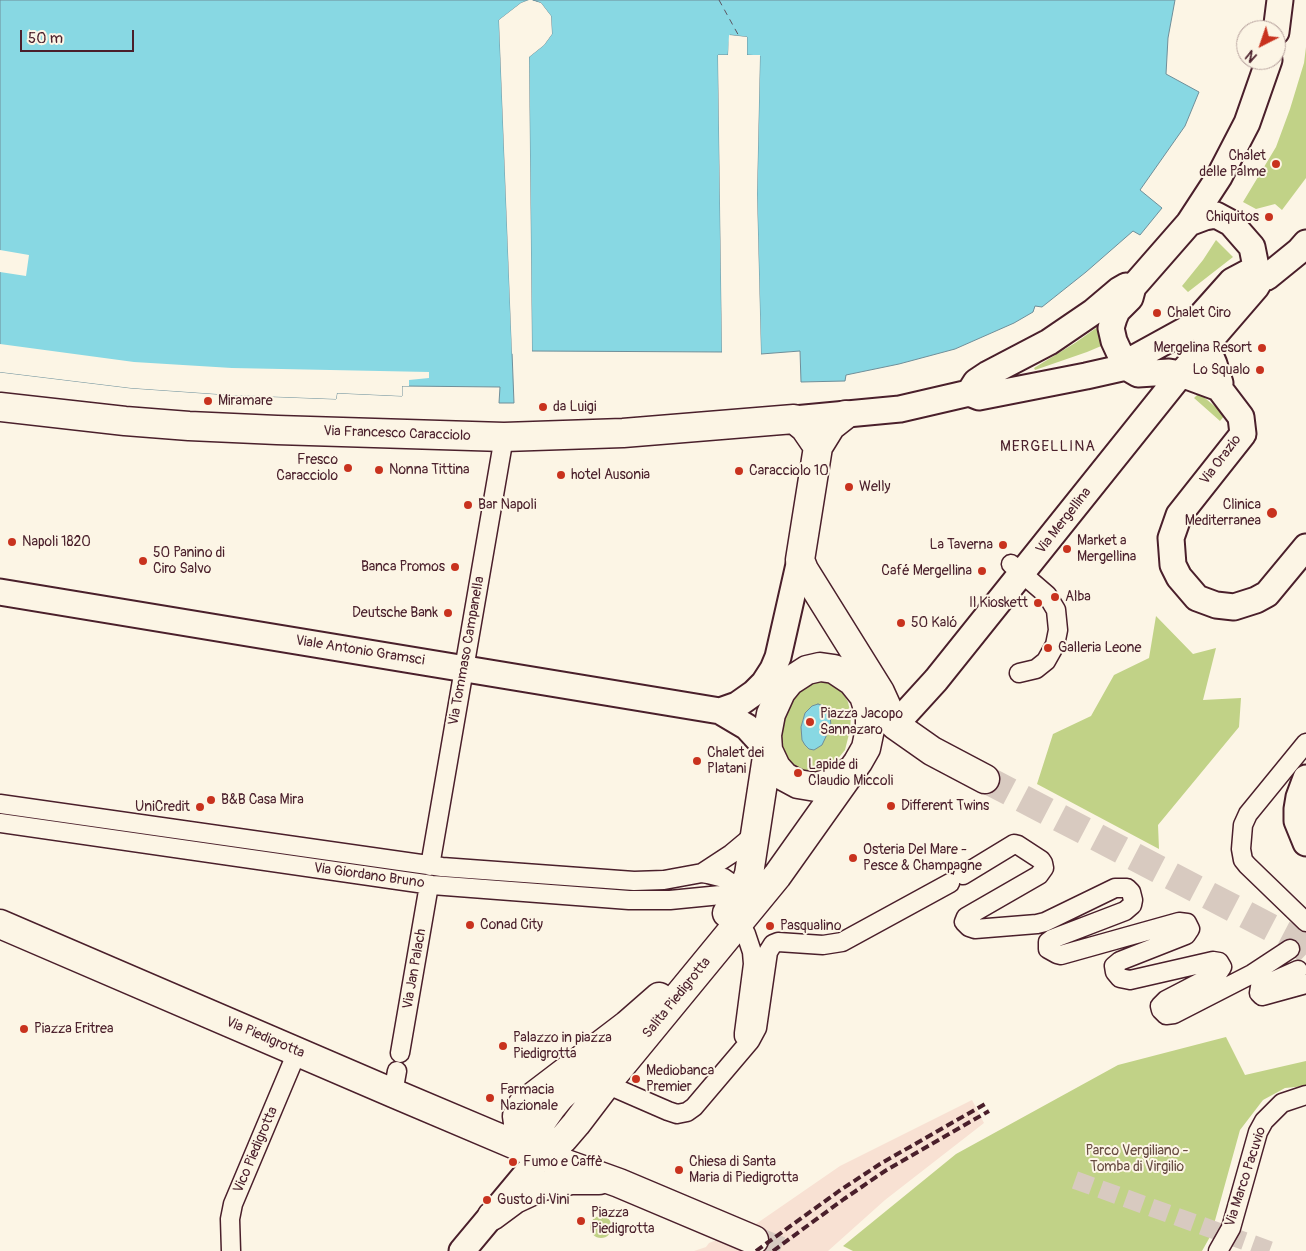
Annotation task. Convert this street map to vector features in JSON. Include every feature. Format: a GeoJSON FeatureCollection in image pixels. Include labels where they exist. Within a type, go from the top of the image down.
{"type":"FeatureCollection","features":[{"type":"Feature","properties":{"kind":"main road","name":"Via Francesco Caracciolo"},"geometry":{"type":"LineString","coordinates":[[0,407],[189,426],[504,437],[623,433],[806,431]]}},
{"type":"Feature","properties":{"kind":"main road"},"geometry":{"type":"LineString","coordinates":[[845,415],[831,426],[806,431],[800,560],[804,570],[870,674],[895,725],[932,751],[985,779]]}},
{"type":"Feature","properties":{"kind":"main road"},"geometry":{"type":"LineString","coordinates":[[741,907],[749,874],[768,750],[767,735],[769,721],[784,687],[795,676],[807,670],[820,667],[870,674]]}},
{"type":"Feature","properties":{"kind":"main road"},"geometry":{"type":"LineString","coordinates":[[834,669],[856,685],[864,696],[869,713]]}},
{"type":"Feature","properties":{"kind":"main road"},"geometry":{"type":"LineString","coordinates":[[741,907],[788,862],[858,762],[868,740],[870,729],[870,674]]}},
{"type":"Feature","properties":{"kind":"main road","name":"Via Mergellina"},"geometry":{"type":"LineString","coordinates":[[858,762],[895,725]]}},
{"type":"Feature","properties":{"kind":"main road"},"geometry":{"type":"LineString","coordinates":[[768,750],[781,773],[791,781],[810,787],[823,786],[836,781],[849,772],[858,762]]}},
{"type":"Feature","properties":{"kind":"main road","name":"Salita Piedigrotta"},"geometry":{"type":"LineString","coordinates":[[537,1153],[535,1134],[540,1123],[551,1108],[618,1046],[659,997],[741,907]]}},
{"type":"Feature","properties":{"kind":"main road","name":"Salita Piedigrotta"},"geometry":{"type":"LineString","coordinates":[[606,1084],[741,907]]}},
{"type":"Feature","properties":{"kind":"main road","name":"Via Piedigrotta"},"geometry":{"type":"LineString","coordinates":[[0,924],[297,1052],[395,1082],[537,1153],[616,1182],[754,1240]]}},
{"type":"Feature","properties":{"kind":"main road","name":"Salita Piedigrotta"},"geometry":{"type":"LineString","coordinates":[[537,1153],[518,1123],[518,1112],[522,1105],[659,997]]}},
{"type":"Feature","properties":{"kind":"main road"},"geometry":{"type":"LineString","coordinates":[[537,1153],[564,1138],[606,1084]]}},
{"type":"Feature","properties":{"kind":"main road"},"geometry":{"type":"LineString","coordinates":[[570,1089],[578,1088],[585,1093],[587,1102],[585,1113]]}},
{"type":"Feature","properties":{"kind":"main road"},"geometry":{"type":"LineString","coordinates":[[492,1216],[515,1199],[543,1186],[576,1180],[616,1182]]}},
{"type":"Feature","properties":{"kind":"street"},"geometry":{"type":"LineString","coordinates":[[1278,20],[1280,0]]}},
{"type":"Feature","properties":{"kind":"street"},"geometry":{"type":"LineString","coordinates":[[1219,388],[1181,374],[1168,372],[1138,374],[1126,367],[1114,341],[1111,328],[1117,311],[1130,298],[1133,288],[1189,223],[1219,177],[1247,123],[1266,70]]}},
{"type":"Feature","properties":{"kind":"street"},"geometry":{"type":"LineString","coordinates":[[1189,223],[1216,215],[1230,222],[1252,247],[1257,274]]}},
{"type":"Feature","properties":{"kind":"street"},"geometry":{"type":"LineString","coordinates":[[845,415],[900,409],[969,393],[979,397],[1126,367],[1130,360],[1191,326],[1232,281],[1249,272],[1267,277],[1306,243]]}},
{"type":"Feature","properties":{"kind":"street","name":"Via Mergellina"},"geometry":{"type":"LineString","coordinates":[[895,725],[936,680],[1017,568],[1256,287],[1258,282],[1257,274]]}},
{"type":"Feature","properties":{"kind":"street"},"geometry":{"type":"LineString","coordinates":[[969,393],[976,382],[1048,342],[1093,312],[1119,290],[1126,286],[1133,288]]}},
{"type":"Feature","properties":{"kind":"street","name":"Via Orazio"},"geometry":{"type":"LineString","coordinates":[[1206,344],[1220,383],[1219,388],[1241,417],[1243,434],[1179,515],[1171,538],[1174,565],[1179,577],[1197,598],[1216,605],[1234,607],[1256,600],[1267,594],[1306,547]]}},
{"type":"Feature","properties":{"kind":"street","name":"Via Tommaso Campanella"},"geometry":{"type":"LineString","coordinates":[[430,866],[504,437]]}},
{"type":"Feature","properties":{"kind":"street"},"geometry":{"type":"LineString","coordinates":[[720,711],[737,705],[754,693],[764,683],[773,669],[778,657],[800,560]]}},
{"type":"Feature","properties":{"kind":"street"},"geometry":{"type":"LineString","coordinates":[[1017,568],[1047,594],[1056,610],[1058,630],[1055,646],[1046,660],[1036,669],[1019,673]]}},
{"type":"Feature","properties":{"kind":"street","name":"Viale Antonio Gramsci"},"geometry":{"type":"LineString","coordinates":[[0,592],[720,711]]}},
{"type":"Feature","properties":{"kind":"street"},"geometry":{"type":"LineString","coordinates":[[720,711],[747,727],[768,750]]}},
{"type":"Feature","properties":{"kind":"street"},"geometry":{"type":"LineString","coordinates":[[1306,743],[1248,814],[1243,825],[1241,849],[1242,856],[1247,865],[1306,922]]}},
{"type":"Feature","properties":{"kind":"street"},"geometry":{"type":"LineString","coordinates":[[1306,778],[1299,797],[1297,815],[1300,831],[1306,843]]}},
{"type":"Feature","properties":{"kind":"street"},"geometry":{"type":"LineString","coordinates":[[0,804],[430,866],[625,881],[664,880],[702,873],[731,854],[755,834]]}},
{"type":"Feature","properties":{"kind":"street","name":"Via Giordano Bruno"},"geometry":{"type":"LineString","coordinates":[[0,823],[429,885],[629,900],[670,900],[741,907]]}},
{"type":"Feature","properties":{"kind":"street"},"geometry":{"type":"LineString","coordinates":[[606,1084],[668,1112],[677,1114],[688,1112],[750,1042],[757,1028],[768,952],[772,946],[778,942],[822,945],[842,942],[956,879],[1014,844],[1041,860],[1044,868],[1039,875],[966,917],[964,922],[975,929],[1037,924],[1045,922],[1115,888],[1127,888],[1131,892],[1133,900],[1132,905],[1125,911],[1052,939],[1048,942],[1048,949],[1061,955],[1179,922],[1186,923],[1190,929],[1186,936],[1120,960],[1114,966],[1115,972],[1120,978],[1130,980],[1213,961],[1219,962],[1222,967],[1218,973],[1166,1000],[1160,1006],[1166,1015],[1174,1014],[1252,974],[1290,949]]}},
{"type":"Feature","properties":{"kind":"street"},"geometry":{"type":"LineString","coordinates":[[702,873],[724,878],[734,885],[741,907],[753,964],[744,1032],[744,1036],[750,1042]]}},
{"type":"Feature","properties":{"kind":"street","name":"Via Jan Palach"},"geometry":{"type":"LineString","coordinates":[[400,1053],[429,885]]}},
{"type":"Feature","properties":{"kind":"street"},"geometry":{"type":"LineString","coordinates":[[1302,977],[1260,987],[1259,993],[1270,998],[1306,998]]}},
{"type":"Feature","properties":{"kind":"street","name":"Vico Piedigrotta"},"geometry":{"type":"LineString","coordinates":[[231,1251],[230,1219],[233,1204],[297,1052]]}},
{"type":"Feature","properties":{"kind":"street","name":"Via Marco Pacuvio"},"geometry":{"type":"LineString","coordinates":[[1218,1251],[1231,1228],[1258,1132],[1264,1121],[1282,1103],[1306,1095]]}},
{"type":"Feature","properties":{"kind":"street","name":"Salita Piedigrotta"},"geometry":{"type":"LineString","coordinates":[[462,1251],[520,1181],[537,1153]]}},
{"type":"Feature","properties":{"kind":"shaded area"},"geometry":{"type":"Polygon","coordinates":[[[972,1100],[984,1123],[885,1200],[828,1251],[694,1251],[706,1247],[709,1243],[753,1226],[840,1166],[972,1100]]]}},
{"type":"Feature","properties":{"kind":"green space"},"geometry":{"type":"Polygon","coordinates":[[[1306,47],[1306,178],[1282,210],[1275,204],[1256,209],[1243,202],[1276,147],[1304,63],[1306,47]]]}},
{"type":"Feature","properties":{"kind":"green space"},"geometry":{"type":"Polygon","coordinates":[[[1216,240],[1233,257],[1188,292],[1182,286],[1216,240]]]}},
{"type":"Feature","properties":{"kind":"green space"},"geometry":{"type":"Polygon","coordinates":[[[1099,326],[1106,344],[1035,370],[1034,368],[1099,326]]]}},
{"type":"Feature","properties":{"kind":"green space"},"geometry":{"type":"Polygon","coordinates":[[[1199,393],[1225,415],[1220,421],[1194,398],[1199,393]]]}},
{"type":"Feature","properties":{"kind":"green space"},"geometry":{"type":"Polygon","coordinates":[[[1156,616],[1193,654],[1216,648],[1203,700],[1241,698],[1239,727],[1158,825],[1159,849],[1037,784],[1053,734],[1091,716],[1114,675],[1149,658],[1156,616]]]}},
{"type":"Feature","properties":{"kind":"green space"},"geometry":{"type":"Polygon","coordinates":[[[821,679],[838,685],[848,702],[851,716],[845,750],[832,766],[818,776],[793,769],[781,749],[783,714],[799,689],[821,679]],[[822,704],[805,713],[801,727],[828,734],[831,726],[830,715],[822,704]]]}},
{"type":"Feature","properties":{"kind":"green space","name":"Parco Vergiliano - Tomba di Virgilio"},"geometry":{"type":"Polygon","coordinates":[[[1226,1037],[1245,1075],[1306,1061],[1306,1086],[1285,1088],[1263,1100],[1240,1130],[1211,1235],[1202,1251],[853,1251],[843,1246],[956,1154],[1118,1065],[1226,1037]]]}},
{"type":"Feature","properties":{"kind":"green space"},"geometry":{"type":"Polygon","coordinates":[[[601,1216],[611,1223],[612,1227],[605,1237],[601,1238],[591,1231],[590,1227],[597,1217],[601,1216]]]}},
{"type":"Feature","properties":{"kind":"water"},"geometry":{"type":"Polygon","coordinates":[[[0,0],[529,0],[521,3],[499,20],[514,403],[499,403],[500,387],[402,386],[402,396],[337,393],[336,399],[231,395],[131,388],[0,372],[0,0]]]}},
{"type":"Feature","properties":{"kind":"water"},"geometry":{"type":"Polygon","coordinates":[[[533,0],[1175,0],[1168,38],[1166,74],[1199,92],[1185,126],[1140,190],[1162,208],[1140,235],[1133,231],[1042,307],[1035,306],[1033,312],[1014,323],[955,349],[899,364],[846,375],[845,381],[801,382],[800,351],[761,354],[757,194],[760,56],[747,55],[747,37],[730,35],[728,55],[718,55],[722,352],[532,351],[529,57],[544,45],[552,34],[551,16],[541,3],[533,0]]]}},
{"type":"Feature","properties":{"kind":"water"},"geometry":{"type":"Polygon","coordinates":[[[818,704],[826,707],[830,715],[831,726],[822,745],[814,750],[809,749],[802,740],[801,727],[805,713],[812,706],[818,704]]]}},
{"type":"Feature","properties":{"kind":"pier"},"geometry":{"type":"Polygon","coordinates":[[[529,0],[541,3],[551,16],[552,34],[544,45],[529,57],[532,351],[529,351],[527,56],[542,43],[549,33],[549,17],[540,5],[531,1],[522,5],[502,21],[514,353],[512,354],[499,20],[521,3],[529,0]]]}},
{"type":"Feature","properties":{"kind":"pier"},"geometry":{"type":"Polygon","coordinates":[[[729,35],[747,37],[747,55],[760,55],[757,194],[761,354],[759,354],[755,194],[758,58],[745,57],[745,39],[732,38],[730,56],[720,57],[724,352],[722,352],[718,55],[728,55],[729,35]]]}},
{"type":"Feature","properties":{"kind":"pier"},"geometry":{"type":"Polygon","coordinates":[[[0,250],[29,255],[26,276],[0,272],[0,250]]]}},
{"type":"Feature","properties":{"kind":"pier"},"geometry":{"type":"Polygon","coordinates":[[[0,344],[134,362],[232,368],[429,372],[429,378],[409,380],[409,386],[402,386],[402,396],[337,393],[336,399],[231,395],[131,388],[0,372],[0,344]]]}},
{"type":"Feature","properties":{"kind":"ferry route"},"geometry":{"type":"LineString","coordinates":[[719,0],[740,38]]}},
{"type":"Feature","properties":{"kind":"tunnel"},"geometry":{"type":"LineString","coordinates":[[985,779],[1306,946]]}},
{"type":"Feature","properties":{"kind":"tunnel"},"geometry":{"type":"LineString","coordinates":[[1290,949],[1296,948],[1306,956],[1305,965],[1298,970]]}},
{"type":"Feature","properties":{"kind":"tunnel"},"geometry":{"type":"LineString","coordinates":[[1075,1180],[1272,1251]]}},
{"type":"Feature","properties":{"kind":"tunnel"},"geometry":{"type":"LineString","coordinates":[[754,1240],[781,1251]]}},
{"type":"Feature","properties":{"kind":"railway"},"geometry":{"type":"LineString","coordinates":[[756,1251],[880,1164],[985,1104]]}},
{"type":"Feature","properties":{"kind":"railway"},"geometry":{"type":"LineString","coordinates":[[773,1251],[885,1171],[989,1111]]}},
{"type":"Feature","properties":{"kind":"place","name":"Chalet delle Palme"},"geometry":{"type":"Point","coordinates":[1276,164]}},
{"type":"Feature","properties":{"kind":"place","name":"Chiquitos"},"geometry":{"type":"Point","coordinates":[1269,217]}},
{"type":"Feature","properties":{"kind":"place","name":"Chalet Ciro"},"geometry":{"type":"Point","coordinates":[1157,313]}},
{"type":"Feature","properties":{"kind":"place","name":"Mergelina Resort"},"geometry":{"type":"Point","coordinates":[1262,348]}},
{"type":"Feature","properties":{"kind":"place","name":"Lo Squalo"},"geometry":{"type":"Point","coordinates":[1260,370]}},
{"type":"Feature","properties":{"kind":"place","name":"Miramare"},"geometry":{"type":"Point","coordinates":[208,401]}},
{"type":"Feature","properties":{"kind":"place","name":"da Luigi"},"geometry":{"type":"Point","coordinates":[543,407]}},
{"type":"Feature","properties":{"kind":"place","name":"Fresco Caracciolo"},"geometry":{"type":"Point","coordinates":[348,468]}},
{"type":"Feature","properties":{"kind":"place","name":"Nonna Tittina"},"geometry":{"type":"Point","coordinates":[379,470]}},
{"type":"Feature","properties":{"kind":"place","name":"Caracciolo 10"},"geometry":{"type":"Point","coordinates":[739,471]}},
{"type":"Feature","properties":{"kind":"place","name":"hotel Ausonia"},"geometry":{"type":"Point","coordinates":[561,475]}},
{"type":"Feature","properties":{"kind":"place","name":"Welly"},"geometry":{"type":"Point","coordinates":[849,487]}},
{"type":"Feature","properties":{"kind":"place","name":"Bar Napoli"},"geometry":{"type":"Point","coordinates":[468,505]}},
{"type":"Feature","properties":{"kind":"place","name":"Clinica Mediterranea"},"geometry":{"type":"Point","coordinates":[1272,513]}},
{"type":"Feature","properties":{"kind":"place","name":"Napoli 1820"},"geometry":{"type":"Point","coordinates":[12,542]}},
{"type":"Feature","properties":{"kind":"place","name":"La Taverna"},"geometry":{"type":"Point","coordinates":[1003,545]}},
{"type":"Feature","properties":{"kind":"place","name":"Market a Mergellina"},"geometry":{"type":"Point","coordinates":[1067,549]}},
{"type":"Feature","properties":{"kind":"place","name":"50 Panino di Ciro Salvo"},"geometry":{"type":"Point","coordinates":[143,561]}},
{"type":"Feature","properties":{"kind":"place","name":"Banca Promos"},"geometry":{"type":"Point","coordinates":[455,567]}},
{"type":"Feature","properties":{"kind":"place","name":"Café Mergellina"},"geometry":{"type":"Point","coordinates":[982,571]}},
{"type":"Feature","properties":{"kind":"place","name":"Alba"},"geometry":{"type":"Point","coordinates":[1055,597]}},
{"type":"Feature","properties":{"kind":"place","name":"Il Kioskett"},"geometry":{"type":"Point","coordinates":[1038,603]}},
{"type":"Feature","properties":{"kind":"place","name":"Deutsche Bank"},"geometry":{"type":"Point","coordinates":[448,613]}},
{"type":"Feature","properties":{"kind":"place","name":"50 Kaló"},"geometry":{"type":"Point","coordinates":[901,623]}},
{"type":"Feature","properties":{"kind":"place","name":"Galleria Leone"},"geometry":{"type":"Point","coordinates":[1048,648]}},
{"type":"Feature","properties":{"kind":"place","name":"Piazza Jacopo Sannazaro"},"geometry":{"type":"Point","coordinates":[810,722]}},
{"type":"Feature","properties":{"kind":"place","name":"Chalet dei Platani"},"geometry":{"type":"Point","coordinates":[697,761]}},
{"type":"Feature","properties":{"kind":"place","name":"Lapide di Claudio Miccoli"},"geometry":{"type":"Point","coordinates":[798,773]}},
{"type":"Feature","properties":{"kind":"place","name":"B&B Casa Mira"},"geometry":{"type":"Point","coordinates":[211,800]}},
{"type":"Feature","properties":{"kind":"place","name":"Different Twins"},"geometry":{"type":"Point","coordinates":[891,806]}},
{"type":"Feature","properties":{"kind":"place","name":"UniCredit"},"geometry":{"type":"Point","coordinates":[200,807]}},
{"type":"Feature","properties":{"kind":"place","name":"Osteria Del Mare - Pesce & Champagne"},"geometry":{"type":"Point","coordinates":[853,858]}},
{"type":"Feature","properties":{"kind":"place","name":"Conad City"},"geometry":{"type":"Point","coordinates":[470,925]}},
{"type":"Feature","properties":{"kind":"place","name":"Pasqualino"},"geometry":{"type":"Point","coordinates":[770,926]}},
{"type":"Feature","properties":{"kind":"place","name":"Piazza Eritrea"},"geometry":{"type":"Point","coordinates":[24,1029]}},
{"type":"Feature","properties":{"kind":"place","name":"Palazzo in piazza Piedigrotta"},"geometry":{"type":"Point","coordinates":[503,1046]}},
{"type":"Feature","properties":{"kind":"place","name":"Mediobanca Premier"},"geometry":{"type":"Point","coordinates":[636,1079]}},
{"type":"Feature","properties":{"kind":"place","name":"Farmacia Nazionale"},"geometry":{"type":"Point","coordinates":[490,1098]}},
{"type":"Feature","properties":{"kind":"place","name":"Fumo e Caffè"},"geometry":{"type":"Point","coordinates":[513,1162]}},
{"type":"Feature","properties":{"kind":"place","name":"Chiesa di Santa Maria di Piedigrotta"},"geometry":{"type":"Point","coordinates":[679,1170]}},
{"type":"Feature","properties":{"kind":"place","name":"Gusto di Vini"},"geometry":{"type":"Point","coordinates":[487,1200]}},
{"type":"Feature","properties":{"kind":"place","name":"Piazza Piedigrotta"},"geometry":{"type":"Point","coordinates":[581,1221]}},
{"type":"Feature","properties":{"kind":"district","name":"MERGELLINA"},"geometry":{"type":"Point","coordinates":[1048,447]}}]}
